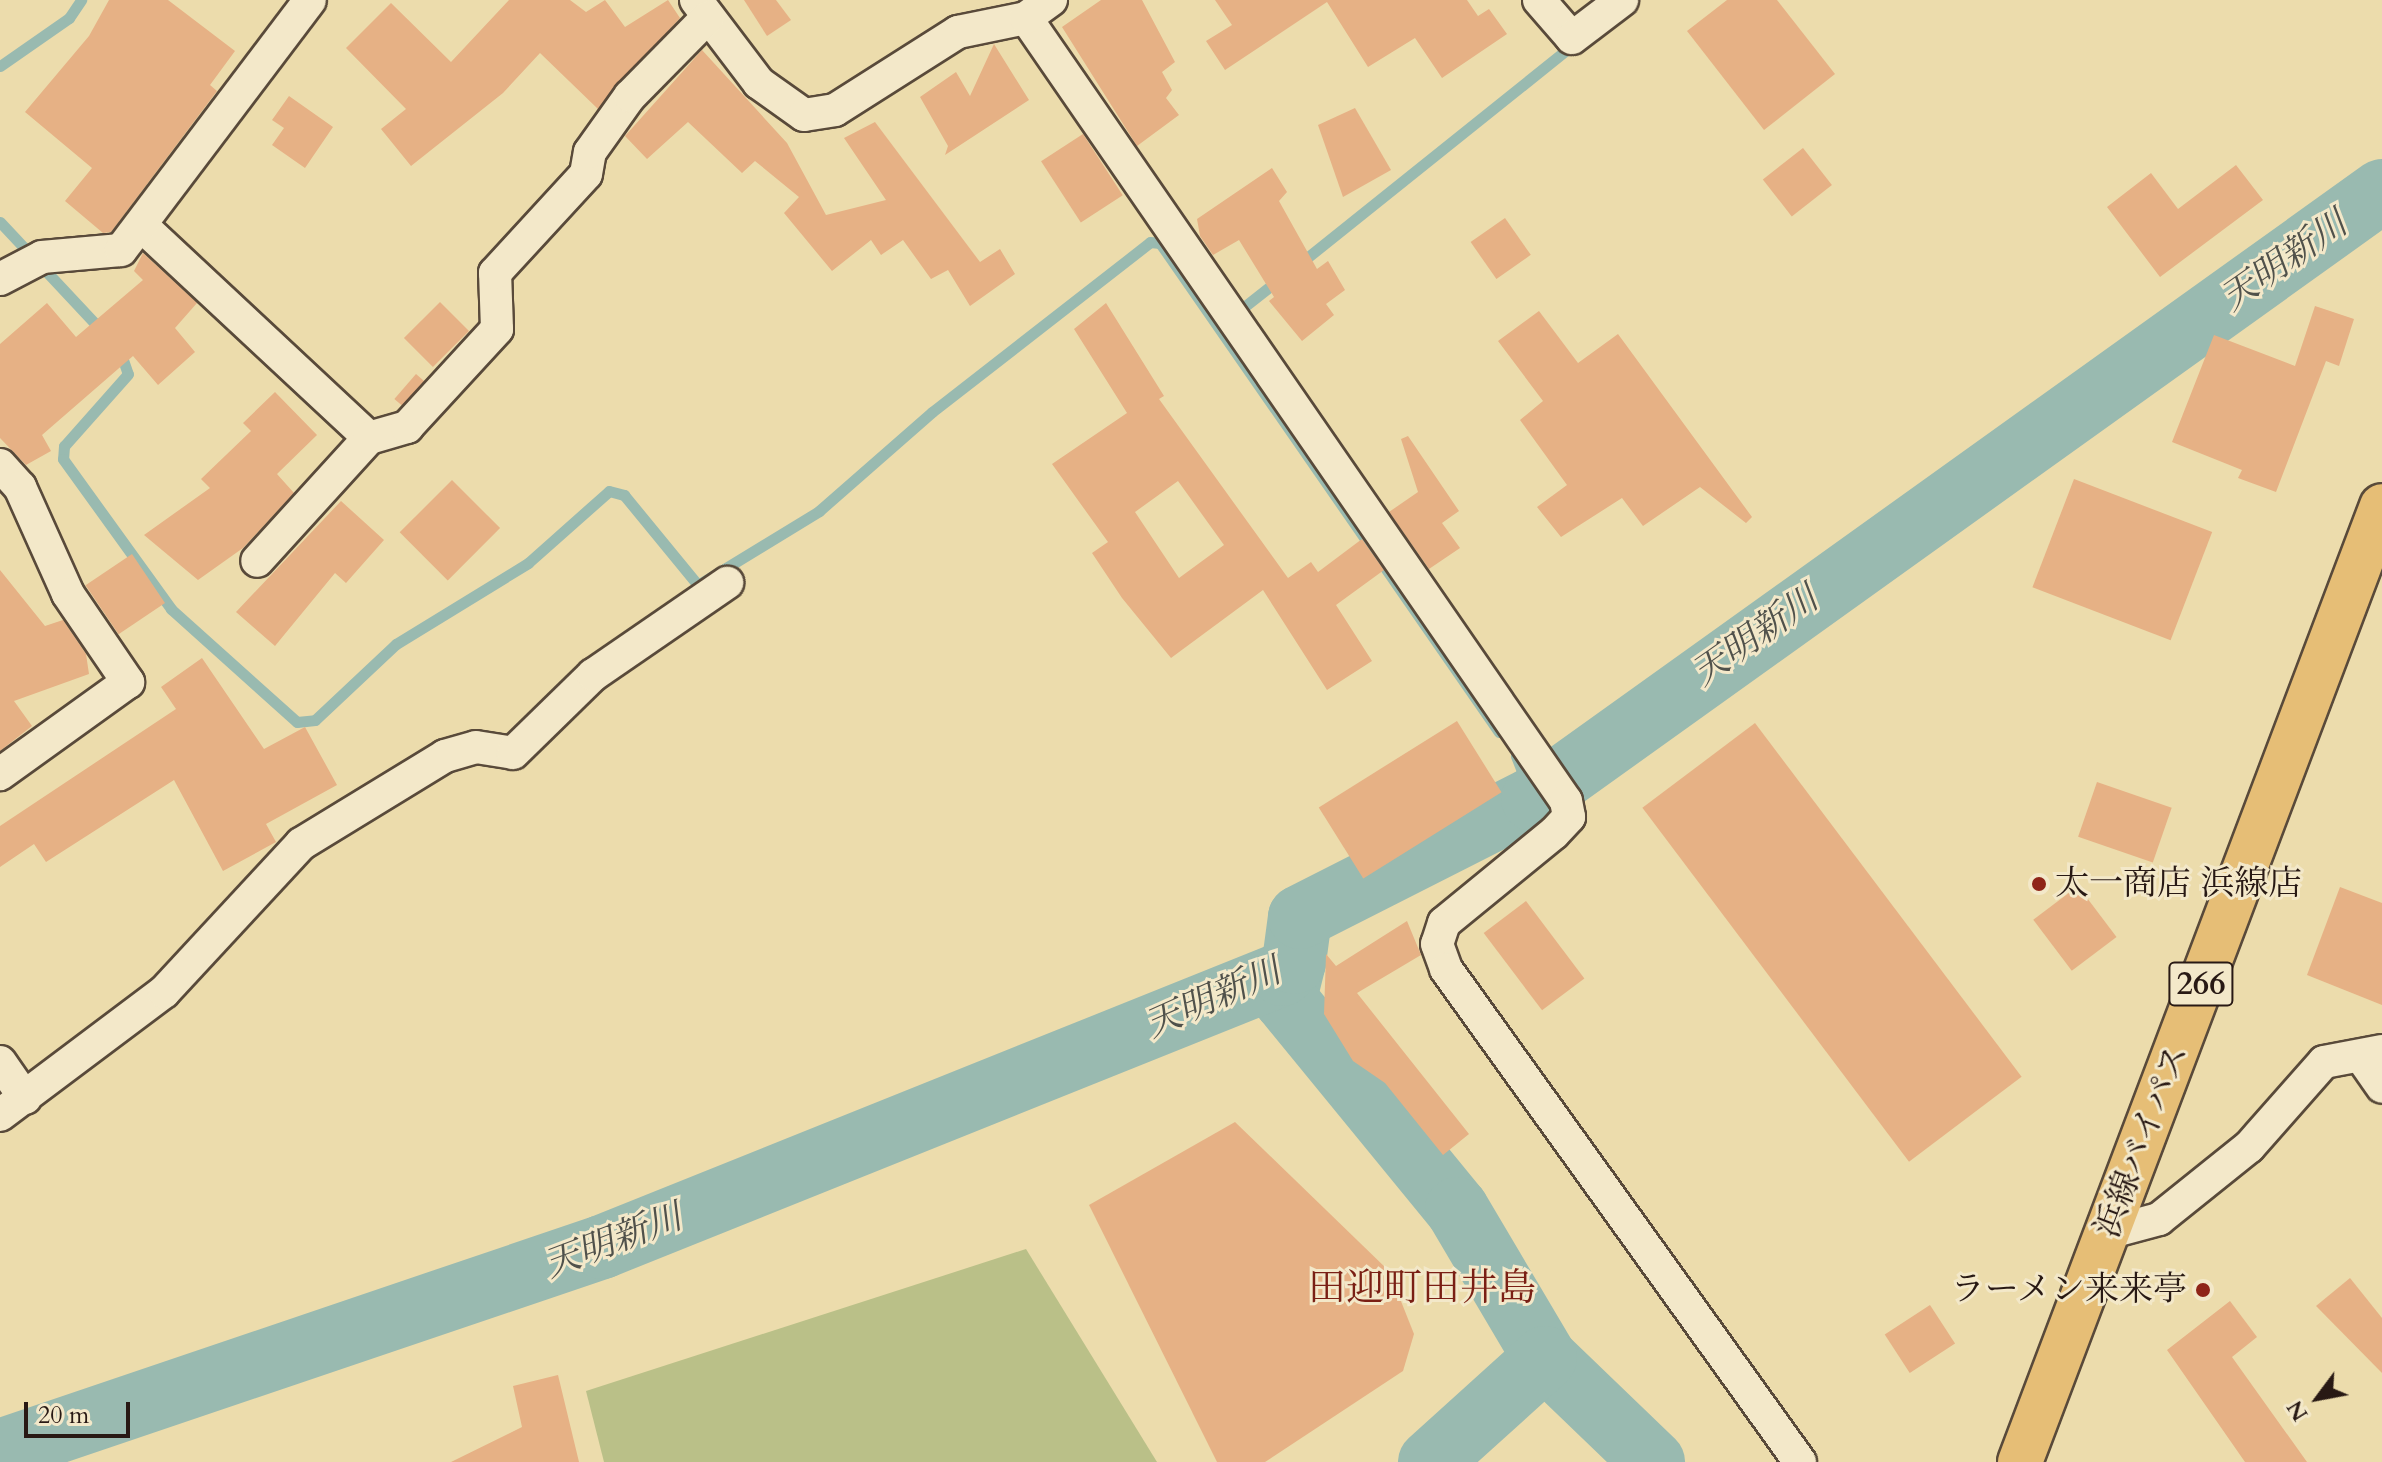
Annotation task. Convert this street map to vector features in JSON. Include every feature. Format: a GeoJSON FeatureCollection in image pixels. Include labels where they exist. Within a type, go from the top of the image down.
{"type":"FeatureCollection","features":[{"type":"Feature","properties":{"kind":"highway","name":"浜線バイパス"},"geometry":{"type":"LineString","coordinates":[[2020,1462],[2382,506]]}},
{"type":"Feature","properties":{"kind":"street"},"geometry":{"type":"LineString","coordinates":[[0,279],[42,257],[121,250],[310,0]]}},
{"type":"Feature","properties":{"kind":"street"},"geometry":{"type":"LineString","coordinates":[[1539,0],[1572,38],[1622,0]]}},
{"type":"Feature","properties":{"kind":"street"},"geometry":{"type":"LineString","coordinates":[[257,561],[369,438],[407,427],[497,329],[495,273],[586,174],[590,152],[630,96],[702,8],[759,83],[804,115],[835,110],[958,32],[1039,9],[1566,801],[1569,817],[1554,833],[1444,923],[1437,944],[1446,969],[1800,1462]]}},
{"type":"Feature","properties":{"kind":"street"},"geometry":{"type":"LineString","coordinates":[[142,226],[369,438]]}},
{"type":"Feature","properties":{"kind":"street"},"geometry":{"type":"LineString","coordinates":[[0,465],[20,487],[68,594],[128,682],[0,774]]}},
{"type":"Feature","properties":{"kind":"street"},"geometry":{"type":"LineString","coordinates":[[0,1062],[12,1106],[164,992],[301,844],[445,756],[476,747],[513,753],[593,675],[727,583]]}},
{"type":"Feature","properties":{"kind":"street"},"geometry":{"type":"LineString","coordinates":[[2107,1233],[2159,1219],[2249,1147],[2324,1062],[2372,1054],[2382,1087]]}},
{"type":"Feature","properties":{"kind":"green space"},"geometry":{"type":"Polygon","coordinates":[[[1026,1249],[1157,1462],[604,1462],[586,1391],[1026,1249]]]}},
{"type":"Feature","properties":{"kind":"building"},"geometry":{"type":"Polygon","coordinates":[[[109,0],[168,0],[235,51],[210,85],[217,91],[111,232],[103,233],[65,201],[92,168],[25,112],[89,36],[109,0]]]}},
{"type":"Feature","properties":{"kind":"building"},"geometry":{"type":"Polygon","coordinates":[[[509,0],[570,0],[586,12],[605,0],[625,27],[668,0],[680,18],[598,109],[540,53],[503,93],[411,166],[381,129],[406,109],[346,48],[391,3],[451,62],[509,0]]]}},
{"type":"Feature","properties":{"kind":"building"},"geometry":{"type":"Polygon","coordinates":[[[744,0],[776,0],[791,20],[767,36],[744,0]]]}},
{"type":"Feature","properties":{"kind":"building"},"geometry":{"type":"Polygon","coordinates":[[[1101,0],[1142,0],[1175,62],[1162,72],[1172,90],[1166,98],[1179,115],[1137,146],[1062,27],[1101,0]]]}},
{"type":"Feature","properties":{"kind":"building"},"geometry":{"type":"Polygon","coordinates":[[[1215,0],[1467,0],[1478,16],[1489,9],[1507,34],[1442,78],[1415,38],[1368,67],[1327,2],[1225,70],[1206,41],[1232,25],[1215,0]]]}},
{"type":"Feature","properties":{"kind":"building"},"geometry":{"type":"Polygon","coordinates":[[[1727,0],[1777,0],[1835,74],[1764,130],[1687,31],[1727,0]]]}},
{"type":"Feature","properties":{"kind":"building"},"geometry":{"type":"Polygon","coordinates":[[[994,44],[1029,100],[945,155],[948,146],[920,97],[956,72],[970,96],[994,44]]]}},
{"type":"Feature","properties":{"kind":"building"},"geometry":{"type":"Polygon","coordinates":[[[702,50],[787,143],[826,215],[886,200],[844,138],[875,122],[980,262],[1000,249],[1015,274],[970,306],[948,270],[931,279],[903,240],[881,255],[871,240],[832,271],[784,213],[799,197],[755,161],[742,173],[688,122],[647,159],[625,136],[702,50]]]}},
{"type":"Feature","properties":{"kind":"building"},"geometry":{"type":"Polygon","coordinates":[[[289,96],[333,127],[305,168],[272,145],[284,128],[272,120],[289,96]]]}},
{"type":"Feature","properties":{"kind":"building"},"geometry":{"type":"Polygon","coordinates":[[[1355,108],[1391,170],[1343,197],[1318,125],[1355,108]]]}},
{"type":"Feature","properties":{"kind":"building"},"geometry":{"type":"Polygon","coordinates":[[[1083,134],[1123,195],[1081,222],[1041,161],[1083,134]]]}},
{"type":"Feature","properties":{"kind":"building"},"geometry":{"type":"Polygon","coordinates":[[[1803,148],[1832,185],[1792,216],[1763,179],[1803,148]]]}},
{"type":"Feature","properties":{"kind":"building"},"geometry":{"type":"Polygon","coordinates":[[[2236,165],[2263,200],[2160,277],[2107,207],[2151,173],[2178,209],[2236,165]]]}},
{"type":"Feature","properties":{"kind":"building"},"geometry":{"type":"Polygon","coordinates":[[[1272,168],[1287,192],[1279,201],[1317,269],[1328,261],[1345,290],[1326,304],[1334,315],[1302,341],[1269,301],[1274,297],[1239,240],[1213,255],[1200,236],[1197,219],[1272,168]]]}},
{"type":"Feature","properties":{"kind":"building"},"geometry":{"type":"Polygon","coordinates":[[[1505,218],[1531,255],[1496,279],[1471,242],[1505,218]]]}},
{"type":"Feature","properties":{"kind":"building"},"geometry":{"type":"Polygon","coordinates":[[[143,253],[197,303],[175,328],[195,352],[158,385],[133,356],[42,435],[51,451],[26,465],[0,438],[0,344],[47,303],[76,337],[143,280],[134,271],[143,253]]]}},
{"type":"Feature","properties":{"kind":"building"},"geometry":{"type":"Polygon","coordinates":[[[440,302],[469,331],[433,367],[404,338],[440,302]]]}},
{"type":"Feature","properties":{"kind":"building"},"geometry":{"type":"Polygon","coordinates":[[[1106,303],[1164,396],[1159,399],[1288,578],[1311,562],[1318,572],[1362,539],[1384,570],[1336,605],[1372,661],[1327,690],[1263,590],[1171,658],[1122,598],[1092,553],[1108,542],[1052,464],[1127,413],[1074,329],[1106,303]],[[1178,481],[1135,512],[1179,578],[1224,545],[1178,481]]]}},
{"type":"Feature","properties":{"kind":"building"},"geometry":{"type":"Polygon","coordinates":[[[2315,306],[2354,319],[2339,366],[2326,361],[2276,492],[2238,478],[2242,470],[2172,442],[2214,335],[2295,366],[2315,306]]]}},
{"type":"Feature","properties":{"kind":"building"},"geometry":{"type":"Polygon","coordinates":[[[1539,311],[1578,363],[1618,334],[1752,517],[1746,523],[1700,487],[1643,526],[1622,498],[1561,537],[1537,507],[1567,485],[1520,420],[1543,401],[1498,341],[1539,311]]]}},
{"type":"Feature","properties":{"kind":"building"},"geometry":{"type":"Polygon","coordinates":[[[416,374],[424,381],[403,406],[394,399],[416,374]]]}},
{"type":"Feature","properties":{"kind":"building"},"geometry":{"type":"Polygon","coordinates":[[[275,392],[317,435],[277,474],[294,493],[243,548],[198,580],[144,535],[210,488],[201,479],[251,431],[243,423],[275,392]]]}},
{"type":"Feature","properties":{"kind":"building"},"geometry":{"type":"Polygon","coordinates":[[[1408,436],[1459,511],[1442,523],[1460,548],[1429,569],[1389,512],[1418,492],[1401,439],[1408,436]]]}},
{"type":"Feature","properties":{"kind":"building"},"geometry":{"type":"Polygon","coordinates":[[[2074,479],[2212,532],[2171,640],[2032,587],[2074,479]]]}},
{"type":"Feature","properties":{"kind":"building"},"geometry":{"type":"Polygon","coordinates":[[[452,480],[500,528],[448,580],[400,532],[452,480]]]}},
{"type":"Feature","properties":{"kind":"building"},"geometry":{"type":"Polygon","coordinates":[[[341,501],[384,540],[346,583],[335,573],[275,646],[236,612],[341,501]]]}},
{"type":"Feature","properties":{"kind":"building"},"geometry":{"type":"Polygon","coordinates":[[[132,554],[165,603],[119,634],[86,585],[132,554]]]}},
{"type":"Feature","properties":{"kind":"building"},"geometry":{"type":"Polygon","coordinates":[[[0,570],[45,626],[63,620],[86,654],[89,674],[14,701],[32,726],[0,751],[0,570]]]}},
{"type":"Feature","properties":{"kind":"building"},"geometry":{"type":"Polygon","coordinates":[[[202,658],[264,749],[305,727],[337,785],[266,824],[276,842],[223,871],[174,780],[46,862],[34,844],[0,867],[0,826],[176,709],[161,687],[202,658]]]}},
{"type":"Feature","properties":{"kind":"building"},"geometry":{"type":"Polygon","coordinates":[[[1457,721],[1502,792],[1363,879],[1319,807],[1457,721]]]}},
{"type":"Feature","properties":{"kind":"building"},"geometry":{"type":"Polygon","coordinates":[[[1755,723],[2022,1077],[1909,1162],[1642,808],[1755,723]]]}},
{"type":"Feature","properties":{"kind":"building"},"geometry":{"type":"Polygon","coordinates":[[[2097,782],[2172,808],[2153,863],[2078,837],[2097,782]]]}},
{"type":"Feature","properties":{"kind":"building"},"geometry":{"type":"Polygon","coordinates":[[[2078,886],[2117,937],[2072,971],[2033,920],[2078,886]]]}},
{"type":"Feature","properties":{"kind":"building"},"geometry":{"type":"Polygon","coordinates":[[[2340,887],[2382,903],[2382,1005],[2307,975],[2340,887]]]}},
{"type":"Feature","properties":{"kind":"building"},"geometry":{"type":"Polygon","coordinates":[[[1526,901],[1584,978],[1542,1010],[1484,933],[1526,901]]]}},
{"type":"Feature","properties":{"kind":"building"},"geometry":{"type":"Polygon","coordinates":[[[1407,921],[1421,955],[1357,993],[1469,1134],[1443,1155],[1385,1083],[1353,1061],[1324,1014],[1326,954],[1336,966],[1407,921]]]}},
{"type":"Feature","properties":{"kind":"building"},"geometry":{"type":"Polygon","coordinates":[[[1235,1122],[1389,1271],[1414,1334],[1403,1371],[1265,1462],[1217,1462],[1089,1205],[1235,1122]]]}},
{"type":"Feature","properties":{"kind":"building"},"geometry":{"type":"Polygon","coordinates":[[[2350,1278],[2382,1318],[2382,1373],[2316,1306],[2350,1278]]]}},
{"type":"Feature","properties":{"kind":"building"},"geometry":{"type":"Polygon","coordinates":[[[2230,1301],[2257,1337],[2232,1357],[2307,1462],[2245,1462],[2167,1350],[2230,1301]]]}},
{"type":"Feature","properties":{"kind":"building"},"geometry":{"type":"Polygon","coordinates":[[[1930,1305],[1955,1344],[1910,1373],[1885,1334],[1930,1305]]]}},
{"type":"Feature","properties":{"kind":"building"},"geometry":{"type":"Polygon","coordinates":[[[558,1375],[579,1462],[451,1462],[522,1427],[513,1386],[558,1375]]]}},
{"type":"Feature","properties":{"kind":"waterway"},"geometry":{"type":"LineString","coordinates":[[0,66],[69,18],[81,0]]}},
{"type":"Feature","properties":{"kind":"waterway"},"geometry":{"type":"LineString","coordinates":[[1298,265],[1575,43]]}},
{"type":"Feature","properties":{"kind":"waterway","name":"天明新川"},"geometry":{"type":"LineString","coordinates":[[0,1451],[602,1247],[1282,974],[1294,962],[1300,917],[1533,799],[2382,191]]}},
{"type":"Feature","properties":{"kind":"waterway"},"geometry":{"type":"LineString","coordinates":[[0,222],[103,332]]}},
{"type":"Feature","properties":{"kind":"waterway"},"geometry":{"type":"LineString","coordinates":[[120,351],[128,374],[64,446],[63,459],[171,609],[297,722],[315,720],[396,644],[528,563],[609,491],[624,495],[698,585],[819,511],[932,412],[1150,242],[1160,243],[1499,732]]}},
{"type":"Feature","properties":{"kind":"waterway"},"geometry":{"type":"LineString","coordinates":[[1235,314],[1278,280]]}},
{"type":"Feature","properties":{"kind":"waterway"},"geometry":{"type":"LineString","coordinates":[[1516,756],[1533,799]]}},
{"type":"Feature","properties":{"kind":"waterway"},"geometry":{"type":"LineString","coordinates":[[1294,962],[1285,999],[1457,1209],[1545,1358],[1653,1462]]}},
{"type":"Feature","properties":{"kind":"waterway"},"geometry":{"type":"LineString","coordinates":[[1430,1462],[1545,1358]]}},
{"type":"Feature","properties":{"kind":"place","name":"太一商店 浜線店"},"geometry":{"type":"Point","coordinates":[2039,884]}},
{"type":"Feature","properties":{"kind":"place","name":"ラーメン来来亭"},"geometry":{"type":"Point","coordinates":[2203,1290]}},
{"type":"Feature","properties":{"kind":"district","name":"田迎町田井島"},"geometry":{"type":"Point","coordinates":[1422,1289]}}]}
